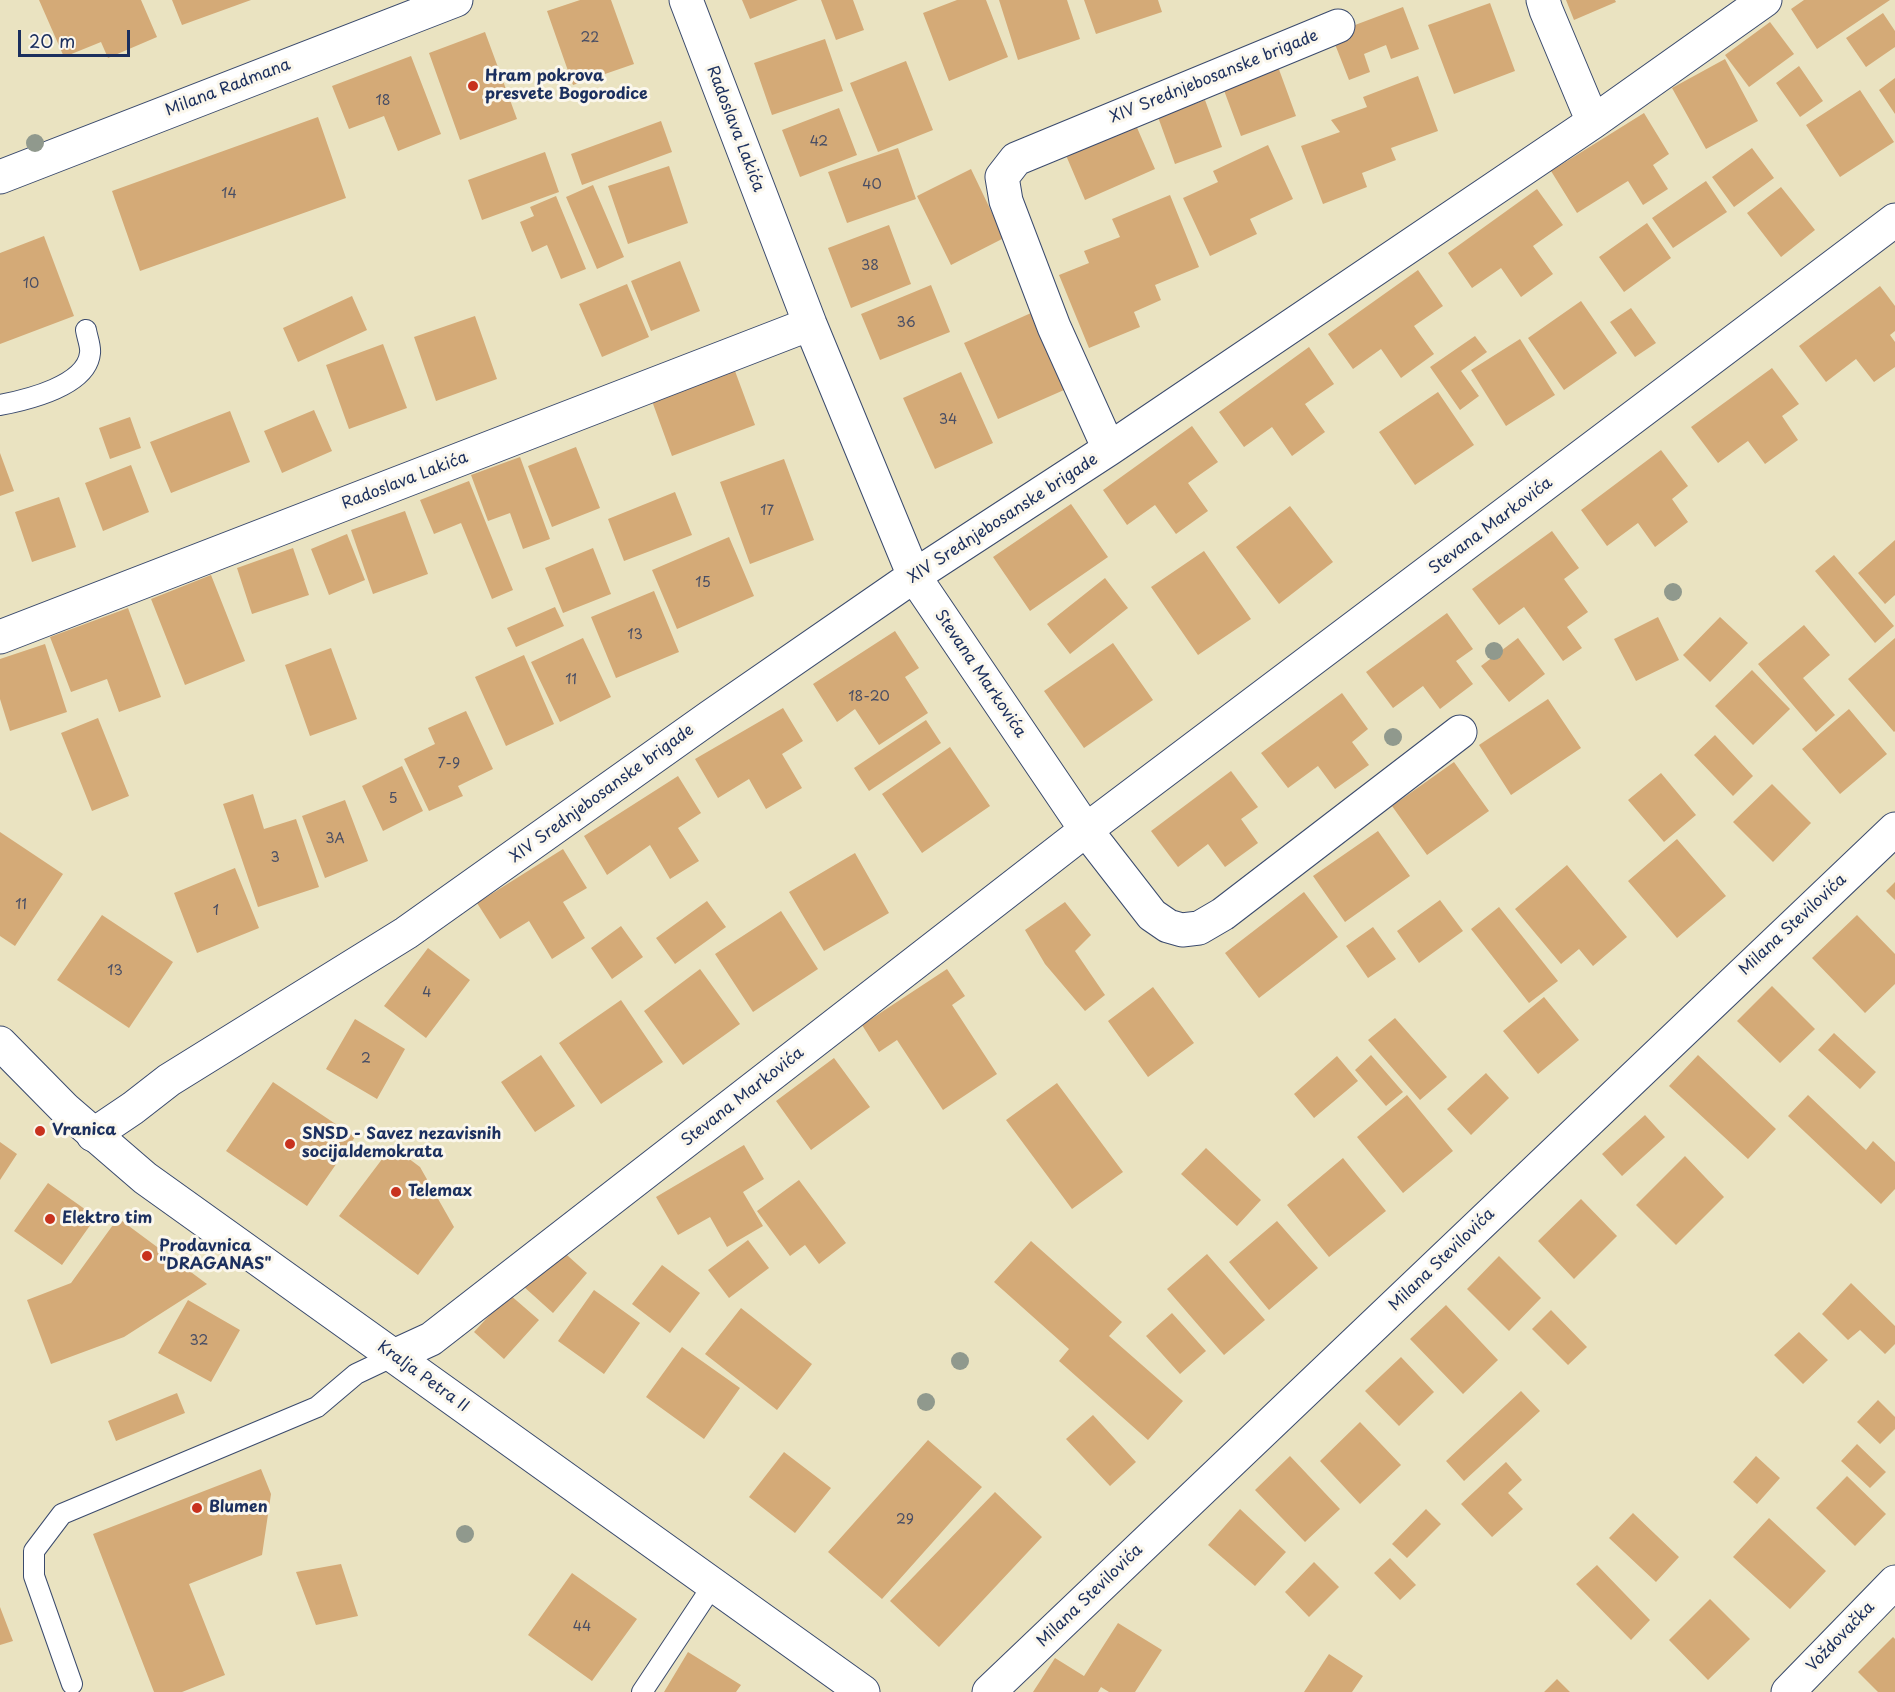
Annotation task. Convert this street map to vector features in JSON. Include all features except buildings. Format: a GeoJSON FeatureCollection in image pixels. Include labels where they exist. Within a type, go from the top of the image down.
{"type":"FeatureCollection","features":[{"type":"Feature","properties":{"kind":"street","name":"Milana Radmana"},"geometry":{"type":"LineString","coordinates":[[0,177],[456,0]]}},
{"type":"Feature","properties":{"kind":"street","name":"Radoslava Lakića"},"geometry":{"type":"LineString","coordinates":[[686,0],[810,324],[914,576]]}},
{"type":"Feature","properties":{"kind":"street"},"geometry":{"type":"LineString","coordinates":[[1543,0],[1593,122]]}},
{"type":"Feature","properties":{"kind":"street","name":"XIV Srednjebosanske brigade"},"geometry":{"type":"LineString","coordinates":[[93,1135],[169,1080],[406,933],[710,717],[914,576],[1109,449],[1593,122],[1765,0]]}},
{"type":"Feature","properties":{"kind":"street","name":"XIV Srednjebosanske brigade"},"geometry":{"type":"LineString","coordinates":[[1109,449],[1054,327],[1006,201],[1002,177],[1016,159],[1338,26]]}},
{"type":"Feature","properties":{"kind":"street","name":"Stevana Markovića"},"geometry":{"type":"LineString","coordinates":[[394,1356],[431,1339],[1086,830],[1895,220]]}},
{"type":"Feature","properties":{"kind":"street","name":"Radoslava Lakića"},"geometry":{"type":"LineString","coordinates":[[0,637],[810,324]]}},
{"type":"Feature","properties":{"kind":"street","name":"Stevana Markovića"},"geometry":{"type":"LineString","coordinates":[[914,576],[1086,830],[1152,915],[1167,926],[1182,930],[1199,928],[1223,914],[1460,732]]}},
{"type":"Feature","properties":{"kind":"street","name":"Milana Stevilovića"},"geometry":{"type":"LineString","coordinates":[[989,1692],[1895,829]]}},
{"type":"Feature","properties":{"kind":"street","name":"Kralja Petra II"},"geometry":{"type":"LineString","coordinates":[[0,1043],[65,1109],[145,1178],[863,1692]]}},
{"type":"Feature","properties":{"kind":"street","name":"Voždovačka"},"geometry":{"type":"LineString","coordinates":[[1788,1692],[1895,1582]]}},
{"type":"Feature","properties":{"kind":"lane"},"geometry":{"type":"LineString","coordinates":[[0,405],[29,399],[62,386],[85,369],[90,353],[86,330]]}},
{"type":"Feature","properties":{"kind":"lane"},"geometry":{"type":"LineString","coordinates":[[72,1684],[34,1576],[34,1551],[62,1514],[317,1407],[356,1374],[394,1356]]}},
{"type":"Feature","properties":{"kind":"lane"},"geometry":{"type":"LineString","coordinates":[[642,1692],[713,1585]]}},
{"type":"Feature","properties":{"kind":"place","name":"Hram pokrova presvete Bogorodice"},"geometry":{"type":"Point","coordinates":[473,86]}},
{"type":"Feature","properties":{"kind":"place","name":"Vranica"},"geometry":{"type":"Point","coordinates":[40,1131]}},
{"type":"Feature","properties":{"kind":"place","name":"SNSD - Savez nezavisnih socijaldemokrata"},"geometry":{"type":"Point","coordinates":[290,1144]}},
{"type":"Feature","properties":{"kind":"place","name":"Telemax"},"geometry":{"type":"Point","coordinates":[396,1192]}},
{"type":"Feature","properties":{"kind":"place","name":"Elektro tim"},"geometry":{"type":"Point","coordinates":[50,1219]}},
{"type":"Feature","properties":{"kind":"place","name":"Prodavnica \"DRAGANAS\""},"geometry":{"type":"Point","coordinates":[147,1256]}},
{"type":"Feature","properties":{"kind":"place","name":"Blumen"},"geometry":{"type":"Point","coordinates":[197,1508]}}]}
